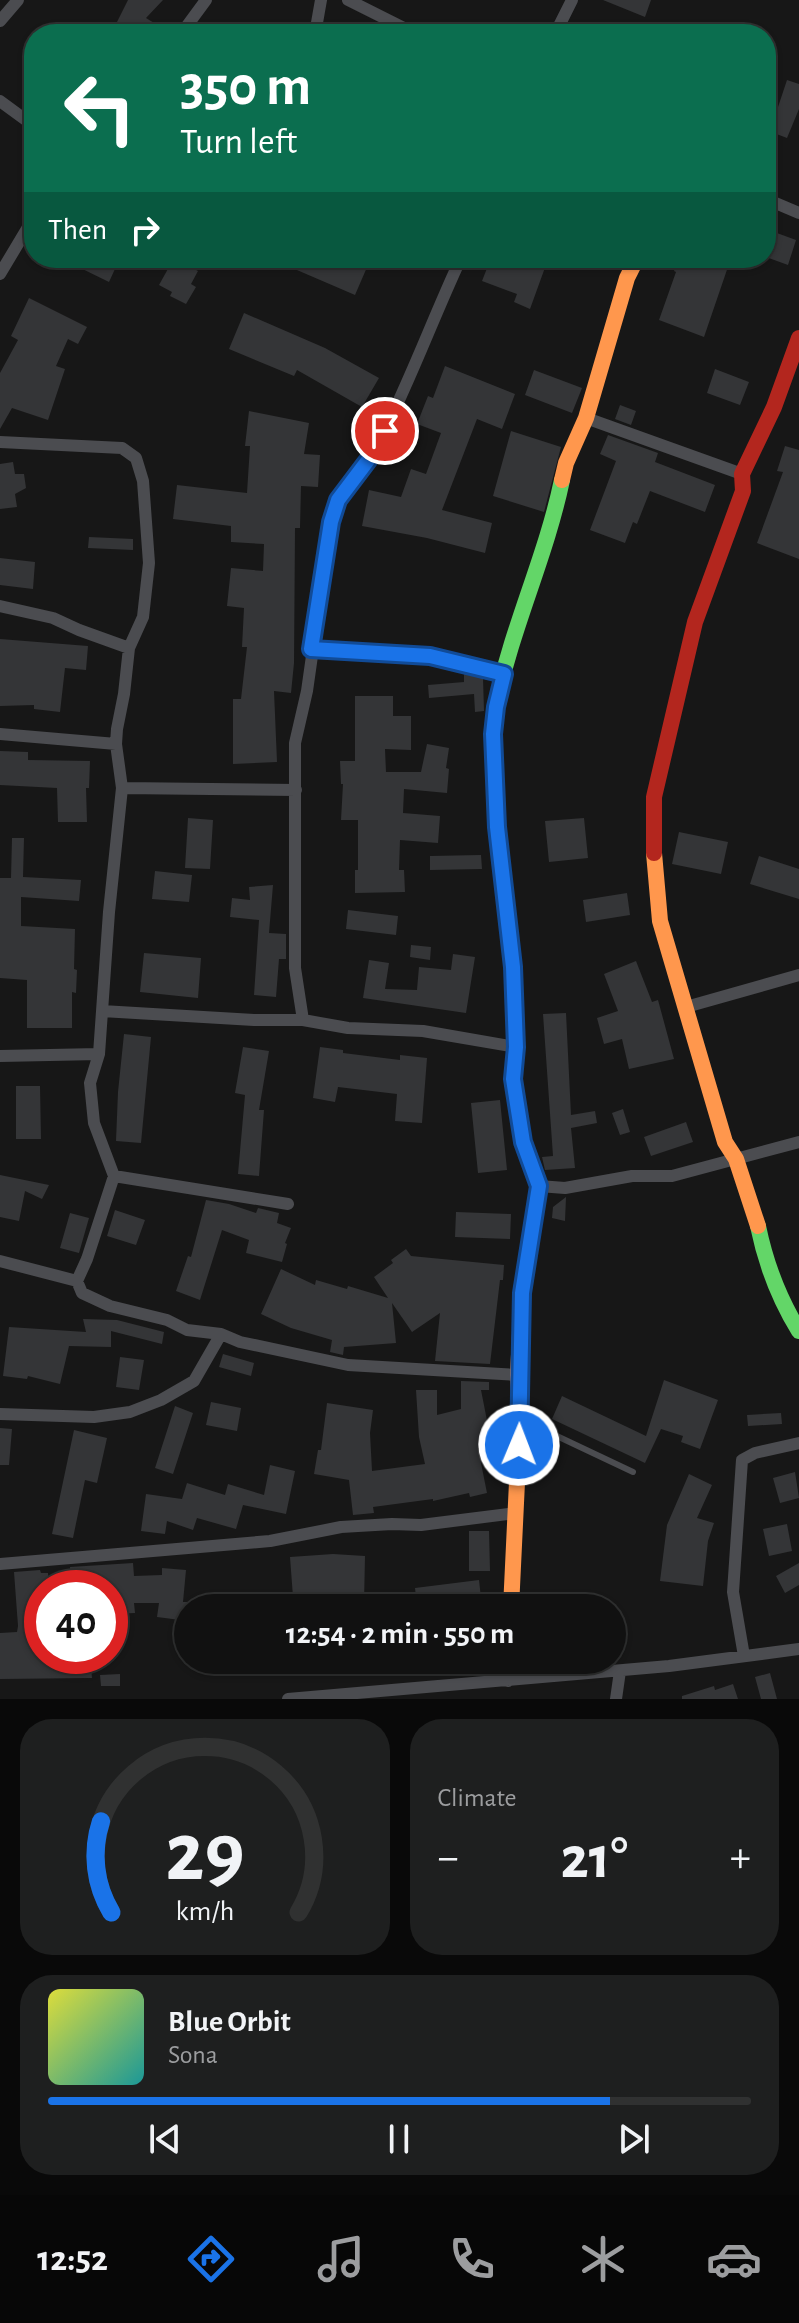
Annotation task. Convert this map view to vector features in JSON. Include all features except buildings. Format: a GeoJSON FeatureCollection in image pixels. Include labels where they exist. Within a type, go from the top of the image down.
{"type":"FeatureCollection","features":[{"type":"Feature","properties":{"kind":"street"},"geometry":{"type":"LineString","coordinates":[[0,21],[18,0]]}},
{"type":"Feature","properties":{"kind":"street"},"geometry":{"type":"LineString","coordinates":[[188,24],[206,0]]}},
{"type":"Feature","properties":{"kind":"street"},"geometry":{"type":"LineString","coordinates":[[317,24],[321,0]]}},
{"type":"Feature","properties":{"kind":"street"},"geometry":{"type":"LineString","coordinates":[[348,0],[396,24]]}},
{"type":"Feature","properties":{"kind":"street"},"geometry":{"type":"LineString","coordinates":[[560,24],[572,0]]}},
{"type":"Feature","properties":{"kind":"street"},"geometry":{"type":"LineString","coordinates":[[0,101],[24,119]]}},
{"type":"Feature","properties":{"kind":"street"},"geometry":{"type":"LineString","coordinates":[[776,203],[799,213]]}},
{"type":"Feature","properties":{"kind":"street"},"geometry":{"type":"LineString","coordinates":[[0,274],[24,234]]}},
{"type":"Feature","properties":{"kind":"street"},"geometry":{"type":"LineString","coordinates":[[303,1020],[295,968],[295,743],[307,691],[331,522],[338,500],[372,455],[410,381],[457,268]]}},
{"type":"Feature","properties":{"kind":"street"},"geometry":{"type":"LineString","coordinates":[[512,1594],[522,1293],[539,1186],[523,1142],[513,1079],[516,1047],[513,967],[497,827],[494,766],[496,707],[553,524],[566,463],[586,418],[632,268]]}},
{"type":"Feature","properties":{"kind":"street"},"geometry":{"type":"LineString","coordinates":[[799,338],[774,407],[742,474],[743,491],[695,622],[654,797],[652,831],[660,921],[725,1142],[736,1159],[756,1218],[767,1268],[783,1305],[799,1331]]}},
{"type":"Feature","properties":{"kind":"street"},"geometry":{"type":"LineString","coordinates":[[586,418],[742,474]]}},
{"type":"Feature","properties":{"kind":"street"},"geometry":{"type":"LineString","coordinates":[[0,442],[122,448],[136,458],[143,481],[149,563],[143,617],[129,648],[116,744],[122,788],[99,1054],[90,1083],[94,1123],[114,1176],[77,1281],[82,1293],[110,1306],[167,1320],[187,1330],[221,1334],[240,1342],[348,1365],[518,1375]]}},
{"type":"Feature","properties":{"kind":"street"},"geometry":{"type":"LineString","coordinates":[[0,606],[53,618],[129,648]]}},
{"type":"Feature","properties":{"kind":"street"},"geometry":{"type":"LineString","coordinates":[[311,649],[430,656],[504,674]]}},
{"type":"Feature","properties":{"kind":"street"},"geometry":{"type":"LineString","coordinates":[[0,734],[116,744]]}},
{"type":"Feature","properties":{"kind":"street"},"geometry":{"type":"LineString","coordinates":[[122,788],[296,790]]}},
{"type":"Feature","properties":{"kind":"street"},"geometry":{"type":"LineString","coordinates":[[686,1007],[799,975]]}},
{"type":"Feature","properties":{"kind":"street"},"geometry":{"type":"LineString","coordinates":[[102,1011],[303,1020],[348,1028],[423,1031],[516,1047]]}},
{"type":"Feature","properties":{"kind":"street"},"geometry":{"type":"LineString","coordinates":[[0,1056],[99,1054]]}},
{"type":"Feature","properties":{"kind":"street"},"geometry":{"type":"LineString","coordinates":[[539,1186],[565,1188],[632,1176],[672,1176],[799,1142]]}},
{"type":"Feature","properties":{"kind":"street"},"geometry":{"type":"LineString","coordinates":[[114,1176],[288,1204]]}},
{"type":"Feature","properties":{"kind":"street"},"geometry":{"type":"LineString","coordinates":[[0,1261],[77,1281]]}},
{"type":"Feature","properties":{"kind":"street"},"geometry":{"type":"LineString","coordinates":[[0,1414],[94,1417],[130,1412],[161,1400],[194,1381],[221,1334]]}},
{"type":"Feature","properties":{"kind":"street"},"geometry":{"type":"LineString","coordinates":[[744,1656],[733,1592],[742,1460],[755,1453],[799,1443]]}},
{"type":"Feature","properties":{"kind":"street"},"geometry":{"type":"LineString","coordinates":[[0,1564],[270,1541],[341,1527],[421,1525],[516,1513]]}},
{"type":"Feature","properties":{"kind":"street"},"geometry":{"type":"LineString","coordinates":[[626,1670],[799,1649]]}},
{"type":"Feature","properties":{"kind":"street"},"geometry":{"type":"LineString","coordinates":[[508,1674],[508,1681]]}},
{"type":"Feature","properties":{"kind":"street"},"geometry":{"type":"LineString","coordinates":[[288,1699],[385,1695],[586,1674]]}},
{"type":"Feature","properties":{"kind":"street"},"geometry":{"type":"LineString","coordinates":[[616,1699],[620,1674]]}},
{"type":"Feature","properties":{"kind":"lane"},"geometry":{"type":"LineString","coordinates":[[520,1419],[633,1472]]}},
{"type":"Feature","properties":{"kind":"traffic: fast"},"geometry":{"type":"LineString","coordinates":[[497,817],[493,747],[496,705],[562,480]]}},
{"type":"Feature","properties":{"kind":"traffic: fast"},"geometry":{"type":"LineString","coordinates":[[758,1226],[774,1280],[799,1331]]}},
{"type":"Feature","properties":{"kind":"traffic: slow"},"geometry":{"type":"LineString","coordinates":[[562,480],[566,463],[586,418],[632,268]]}},
{"type":"Feature","properties":{"kind":"traffic: slow"},"geometry":{"type":"LineString","coordinates":[[654,853],[660,921],[725,1142],[736,1159],[758,1226]]}},
{"type":"Feature","properties":{"kind":"traffic: slow"},"geometry":{"type":"LineString","coordinates":[[512,1594],[522,1293],[534,1217]]}},
{"type":"Feature","properties":{"kind":"traffic: jam"},"geometry":{"type":"LineString","coordinates":[[654,853],[654,797],[695,622],[743,491],[742,474],[774,407],[799,338]]}},
{"type":"Feature","properties":{"kind":"traffic: jam"},"geometry":{"type":"LineString","coordinates":[[497,817],[513,967],[516,1047],[513,1079],[523,1142],[539,1186],[534,1217]]}},
{"type":"Feature","properties":{"kind":"route"},"geometry":{"type":"LineString","coordinates":[[385,431],[372,455],[338,500],[331,522],[311,649],[430,656],[504,674],[493,734],[497,827],[513,967],[516,1047],[513,1079],[523,1142],[539,1186],[522,1293],[519,1445]]}}]}
